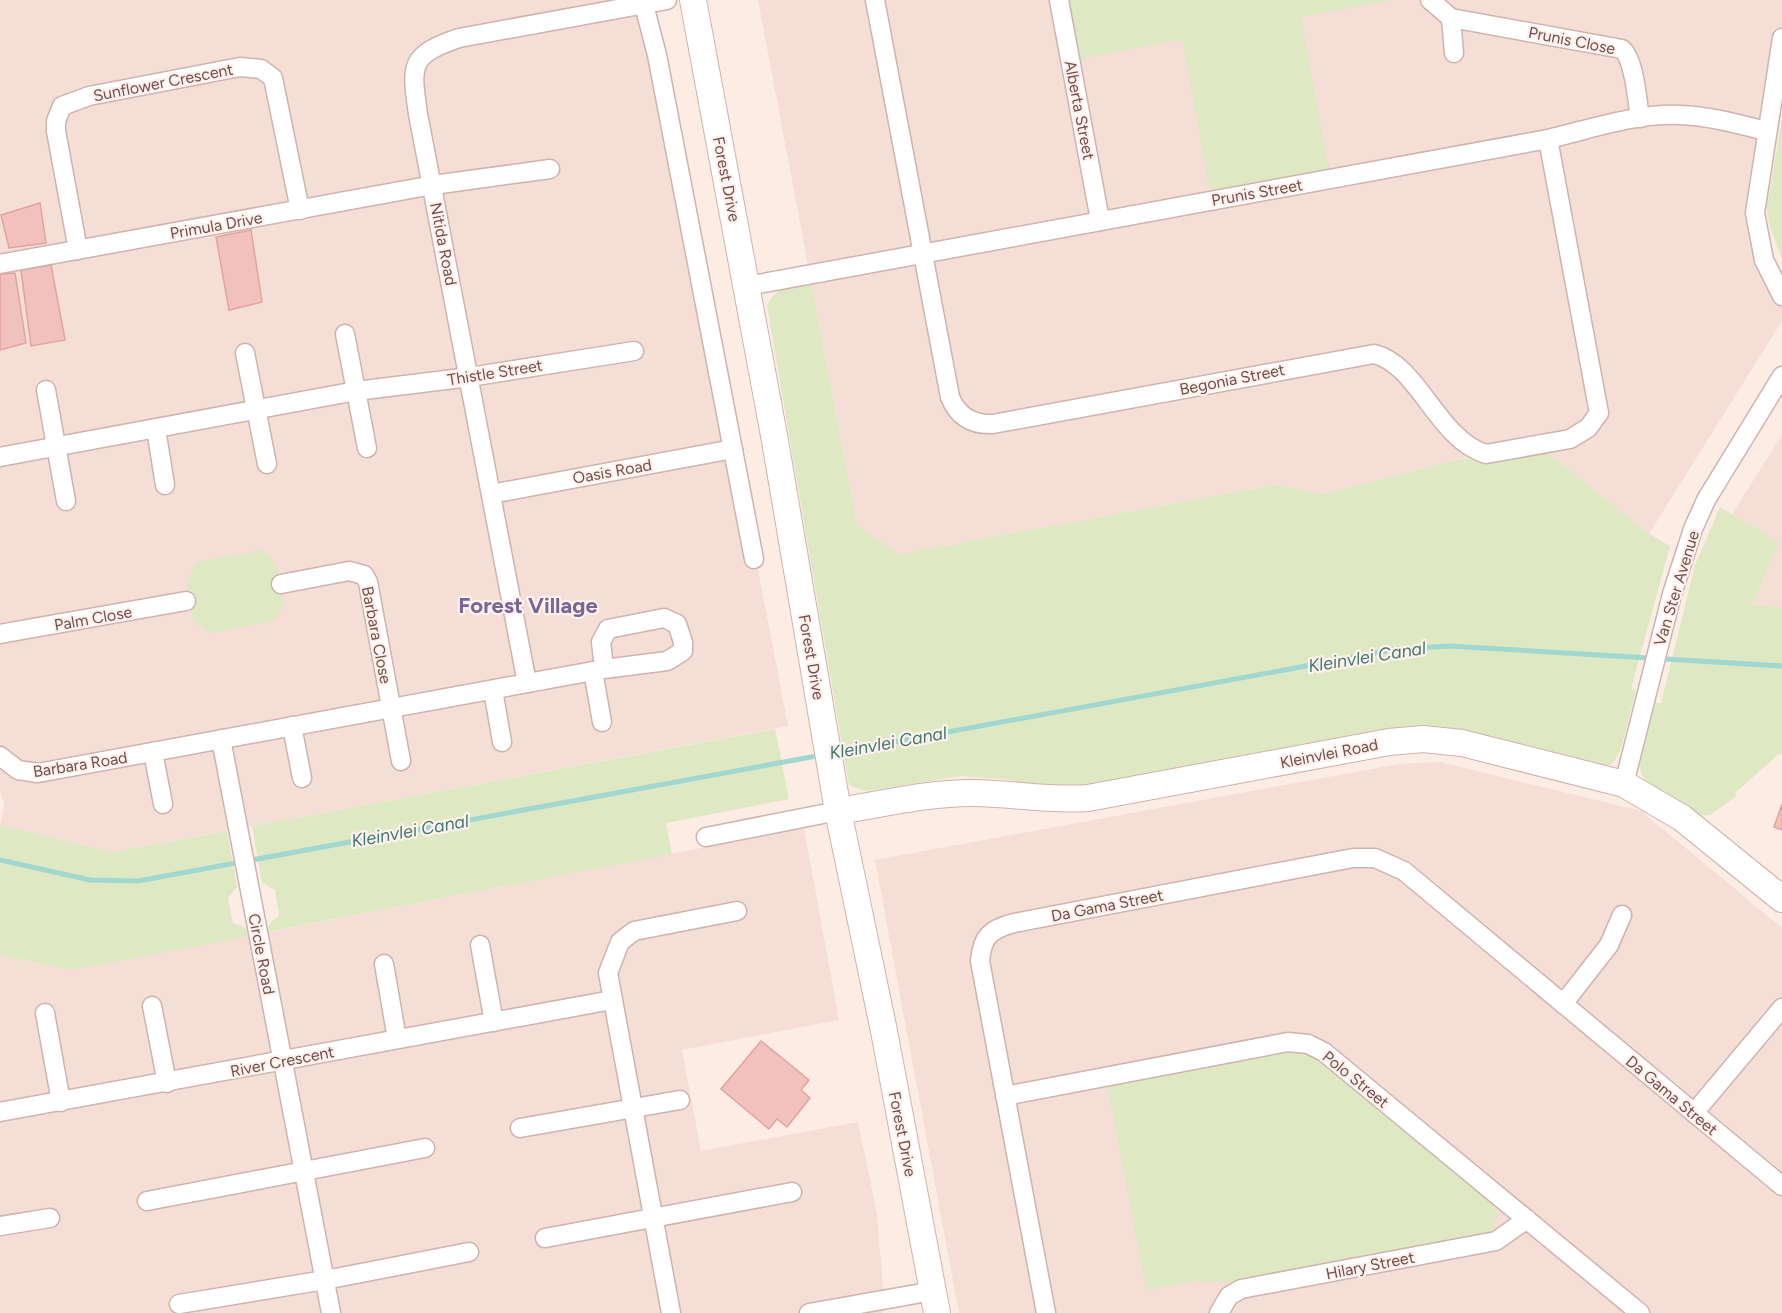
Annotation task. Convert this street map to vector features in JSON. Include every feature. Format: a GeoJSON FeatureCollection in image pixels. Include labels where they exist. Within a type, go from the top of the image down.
{"type":"FeatureCollection","features":[{"type":"Feature","properties":{"kind":"street","name":"Nitida Road"},"geometry":{"type":"LineString","coordinates":[[527,683],[432,185],[415,90],[414,70],[420,56],[435,46],[459,38],[667,0]]}},
{"type":"Feature","properties":{"kind":"street","name":"Forest Drive"},"geometry":{"type":"LineString","coordinates":[[693,0],[747,286],[838,811],[884,1031],[935,1302]]}},
{"type":"Feature","properties":{"kind":"street","name":"Begonia Street"},"geometry":{"type":"LineString","coordinates":[[875,0],[950,397],[961,414],[975,423],[993,424],[1374,354],[1395,364],[1465,444],[1486,454],[1570,438],[1588,428],[1599,413],[1548,139]]}},
{"type":"Feature","properties":{"kind":"street","name":"Alberta Street"},"geometry":{"type":"LineString","coordinates":[[1059,0],[1100,220]]}},
{"type":"Feature","properties":{"kind":"street"},"geometry":{"type":"LineString","coordinates":[[1430,0],[1451,18],[1454,53]]}},
{"type":"Feature","properties":{"kind":"street"},"geometry":{"type":"LineString","coordinates":[[644,5],[657,55],[754,560]]}},
{"type":"Feature","properties":{"kind":"street","name":"Prunis Close"},"geometry":{"type":"LineString","coordinates":[[1451,18],[1622,49],[1628,54],[1631,63],[1640,118]]}},
{"type":"Feature","properties":{"kind":"street"},"geometry":{"type":"LineString","coordinates":[[1782,38],[1755,196],[1756,229],[1764,260],[1782,296]]}},
{"type":"Feature","properties":{"kind":"street","name":"Sunflower Crescent"},"geometry":{"type":"LineString","coordinates":[[78,250],[56,131],[56,121],[62,106],[88,96],[240,67],[261,69],[273,78],[300,210]]}},
{"type":"Feature","properties":{"kind":"street","name":"Prunis Street"},"geometry":{"type":"LineString","coordinates":[[747,286],[1548,139],[1640,118],[1678,114],[1700,116],[1766,131]]}},
{"type":"Feature","properties":{"kind":"street","name":"Primula Drive"},"geometry":{"type":"LineString","coordinates":[[0,264],[432,185],[550,169]]}},
{"type":"Feature","properties":{"kind":"street"},"geometry":{"type":"LineString","coordinates":[[345,334],[367,448]]}},
{"type":"Feature","properties":{"kind":"street","name":"Thistle Street"},"geometry":{"type":"LineString","coordinates":[[0,458],[356,392],[634,351]]}},
{"type":"Feature","properties":{"kind":"street"},"geometry":{"type":"LineString","coordinates":[[245,353],[267,464]]}},
{"type":"Feature","properties":{"kind":"street","name":"Van Ster Avenue"},"geometry":{"type":"LineString","coordinates":[[1624,784],[1680,565],[1706,500],[1782,376]]}},
{"type":"Feature","properties":{"kind":"street"},"geometry":{"type":"LineString","coordinates":[[46,390],[66,501]]}},
{"type":"Feature","properties":{"kind":"street"},"geometry":{"type":"LineString","coordinates":[[156,429],[165,485]]}},
{"type":"Feature","properties":{"kind":"street","name":"Oasis Road"},"geometry":{"type":"LineString","coordinates":[[491,494],[733,449]]}},
{"type":"Feature","properties":{"kind":"street","name":"Barbara Close"},"geometry":{"type":"LineString","coordinates":[[281,584],[349,571],[364,575],[368,582],[391,708]]}},
{"type":"Feature","properties":{"kind":"street","name":"Palm Close"},"geometry":{"type":"LineString","coordinates":[[0,634],[186,601]]}},
{"type":"Feature","properties":{"kind":"street","name":"Barbara Road"},"geometry":{"type":"LineString","coordinates":[[5,761],[28,773],[38,773],[598,670],[602,722]]}},
{"type":"Feature","properties":{"kind":"street"},"geometry":{"type":"LineString","coordinates":[[493,690],[502,742]]}},
{"type":"Feature","properties":{"kind":"street"},"geometry":{"type":"LineString","coordinates":[[391,708],[400,761]]}},
{"type":"Feature","properties":{"kind":"street"},"geometry":{"type":"LineString","coordinates":[[292,726],[302,778]]}},
{"type":"Feature","properties":{"kind":"street","name":"Circle Road"},"geometry":{"type":"LineString","coordinates":[[221,739],[331,1313]]}},
{"type":"Feature","properties":{"kind":"street","name":"Kleinvlei Road"},"geometry":{"type":"LineString","coordinates":[[838,811],[954,794],[992,794],[1055,801],[1088,798],[1389,742],[1423,740],[1462,743],[1624,784],[1682,818],[1782,899]]}},
{"type":"Feature","properties":{"kind":"street"},"geometry":{"type":"LineString","coordinates":[[153,752],[163,804]]}},
{"type":"Feature","properties":{"kind":"street"},"geometry":{"type":"LineString","coordinates":[[706,837],[838,811]]}},
{"type":"Feature","properties":{"kind":"street","name":"Da Gama Street"},"geometry":{"type":"LineString","coordinates":[[1046,1313],[980,961],[981,947],[991,931],[1014,923],[1353,858],[1375,858],[1404,871],[1782,1186]]}},
{"type":"Feature","properties":{"kind":"street"},"geometry":{"type":"LineString","coordinates":[[671,1313],[608,980],[610,965],[627,935],[634,931],[737,911]]}},
{"type":"Feature","properties":{"kind":"street"},"geometry":{"type":"LineString","coordinates":[[1563,1004],[1610,945],[1622,915]]}},
{"type":"Feature","properties":{"kind":"street"},"geometry":{"type":"LineString","coordinates":[[480,945],[494,1022]]}},
{"type":"Feature","properties":{"kind":"street"},"geometry":{"type":"LineString","coordinates":[[384,964],[397,1040]]}},
{"type":"Feature","properties":{"kind":"street","name":"River Crescent"},"geometry":{"type":"LineString","coordinates":[[0,1112],[612,1000]]}},
{"type":"Feature","properties":{"kind":"street"},"geometry":{"type":"LineString","coordinates":[[152,1006],[167,1083]]}},
{"type":"Feature","properties":{"kind":"street"},"geometry":{"type":"LineString","coordinates":[[1694,1113],[1782,1008]]}},
{"type":"Feature","properties":{"kind":"street"},"geometry":{"type":"LineString","coordinates":[[45,1013],[61,1102]]}},
{"type":"Feature","properties":{"kind":"street","name":"Polo Street"},"geometry":{"type":"LineString","coordinates":[[1005,1095],[1288,1042],[1308,1044],[1324,1052],[1640,1313]]}},
{"type":"Feature","properties":{"kind":"street"},"geometry":{"type":"LineString","coordinates":[[520,1128],[680,1100]]}},
{"type":"Feature","properties":{"kind":"street"},"geometry":{"type":"LineString","coordinates":[[147,1201],[303,1169],[424,1148]]}},
{"type":"Feature","properties":{"kind":"street"},"geometry":{"type":"LineString","coordinates":[[545,1238],[792,1192]]}},
{"type":"Feature","properties":{"kind":"street"},"geometry":{"type":"LineString","coordinates":[[0,1226],[50,1218]]}},
{"type":"Feature","properties":{"kind":"street","name":"Hilary Street"},"geometry":{"type":"LineString","coordinates":[[1219,1313],[1228,1296],[1241,1289],[1496,1241],[1527,1219]]}},
{"type":"Feature","properties":{"kind":"street"},"geometry":{"type":"LineString","coordinates":[[178,1304],[325,1280],[469,1252]]}},
{"type":"Feature","properties":{"kind":"street"},"geometry":{"type":"LineString","coordinates":[[809,1313],[935,1302]]}},
{"type":"Feature","properties":{"kind":"shaded area"},"geometry":{"type":"Polygon","coordinates":[[[0,0],[649,0],[788,726],[113,852],[0,825],[4,804],[0,791],[0,0]]]}},
{"type":"Feature","properties":{"kind":"shaded area"},"geometry":{"type":"Polygon","coordinates":[[[758,0],[1782,0],[1782,30],[1754,196],[1782,301],[1782,321],[1649,534],[1539,445],[1457,460],[1323,494],[1274,485],[900,554],[857,525],[758,0]]]}},
{"type":"Feature","properties":{"kind":"shaded area"},"geometry":{"type":"Polygon","coordinates":[[[1782,435],[1782,607],[1752,605],[1779,542],[1732,514],[1782,435]]]}},
{"type":"Feature","properties":{"kind":"shaded area"},"geometry":{"type":"Polygon","coordinates":[[[1440,762],[1641,811],[1782,928],[1782,1313],[959,1313],[875,860],[1399,764],[1440,762]]]}},
{"type":"Feature","properties":{"kind":"shaded area"},"geometry":{"type":"Polygon","coordinates":[[[804,828],[839,1020],[682,1050],[701,1151],[858,1122],[877,1214],[884,1298],[882,1313],[0,1313],[0,955],[72,970],[804,828]]]}},
{"type":"Feature","properties":{"kind":"green space"},"geometry":{"type":"Polygon","coordinates":[[[1069,0],[1394,0],[1301,17],[1329,171],[1210,192],[1182,39],[1080,59],[1069,0]]]}},
{"type":"Feature","properties":{"kind":"green space"},"geometry":{"type":"Polygon","coordinates":[[[1782,117],[1782,259],[1769,225],[1767,207],[1782,117]]]}},
{"type":"Feature","properties":{"kind":"green space"},"geometry":{"type":"Polygon","coordinates":[[[811,282],[857,525],[900,554],[1274,485],[1323,494],[1457,460],[1545,450],[1649,534],[1670,546],[1631,689],[1636,691],[1620,751],[1613,763],[1605,768],[1482,737],[1080,789],[1019,787],[1014,780],[961,776],[866,791],[849,785],[767,306],[770,299],[780,291],[811,282]]]}},
{"type":"Feature","properties":{"kind":"green space"},"geometry":{"type":"Polygon","coordinates":[[[1720,507],[1779,542],[1752,605],[1782,607],[1782,755],[1779,754],[1735,793],[1737,796],[1710,815],[1700,816],[1646,781],[1641,774],[1640,765],[1655,703],[1661,703],[1695,565],[1720,507]]]}},
{"type":"Feature","properties":{"kind":"green space"},"geometry":{"type":"Polygon","coordinates":[[[263,550],[276,563],[284,605],[274,621],[210,633],[193,621],[186,588],[195,562],[263,550]]]}},
{"type":"Feature","properties":{"kind":"green space"},"geometry":{"type":"Polygon","coordinates":[[[775,729],[789,799],[666,823],[672,854],[266,932],[270,923],[279,915],[275,890],[262,883],[252,826],[775,729]]]}},
{"type":"Feature","properties":{"kind":"green space"},"geometry":{"type":"Polygon","coordinates":[[[0,825],[113,852],[227,831],[237,887],[228,898],[233,923],[245,928],[250,936],[72,970],[0,955],[0,825]]]}},
{"type":"Feature","properties":{"kind":"green space"},"geometry":{"type":"Polygon","coordinates":[[[1293,1049],[1310,1051],[1494,1201],[1497,1215],[1493,1227],[1486,1235],[1236,1283],[1196,1281],[1146,1290],[1107,1083],[1293,1049]]]}},
{"type":"Feature","properties":{"kind":"building"},"geometry":{"type":"Polygon","coordinates":[[[40,203],[46,243],[9,248],[1,215],[40,203]]]}},
{"type":"Feature","properties":{"kind":"building"},"geometry":{"type":"Polygon","coordinates":[[[251,230],[262,302],[229,310],[216,237],[251,230]]]}},
{"type":"Feature","properties":{"kind":"building"},"geometry":{"type":"Polygon","coordinates":[[[51,265],[65,340],[31,346],[21,270],[51,265]]]}},
{"type":"Feature","properties":{"kind":"building"},"geometry":{"type":"Polygon","coordinates":[[[15,273],[26,343],[0,350],[0,274],[15,273]]]}},
{"type":"Feature","properties":{"kind":"building"},"geometry":{"type":"Polygon","coordinates":[[[1782,804],[1782,830],[1774,827],[1782,804]]]}},
{"type":"Feature","properties":{"kind":"building"},"geometry":{"type":"Polygon","coordinates":[[[761,1041],[809,1080],[801,1090],[810,1098],[787,1127],[777,1119],[769,1129],[721,1089],[761,1041]]]}},
{"type":"Feature","properties":{"kind":"waterway","name":"Kleinvlei Canal"},"geometry":{"type":"LineString","coordinates":[[834,753],[1398,649],[1450,646],[1782,666]]}},
{"type":"Feature","properties":{"kind":"waterway","name":"Kleinvlei Canal"},"geometry":{"type":"LineString","coordinates":[[0,860],[90,880],[138,881],[822,755]]}},
{"type":"Feature","properties":{"kind":"district","name":"Forest Village"},"geometry":{"type":"Point","coordinates":[528,605]}}]}
